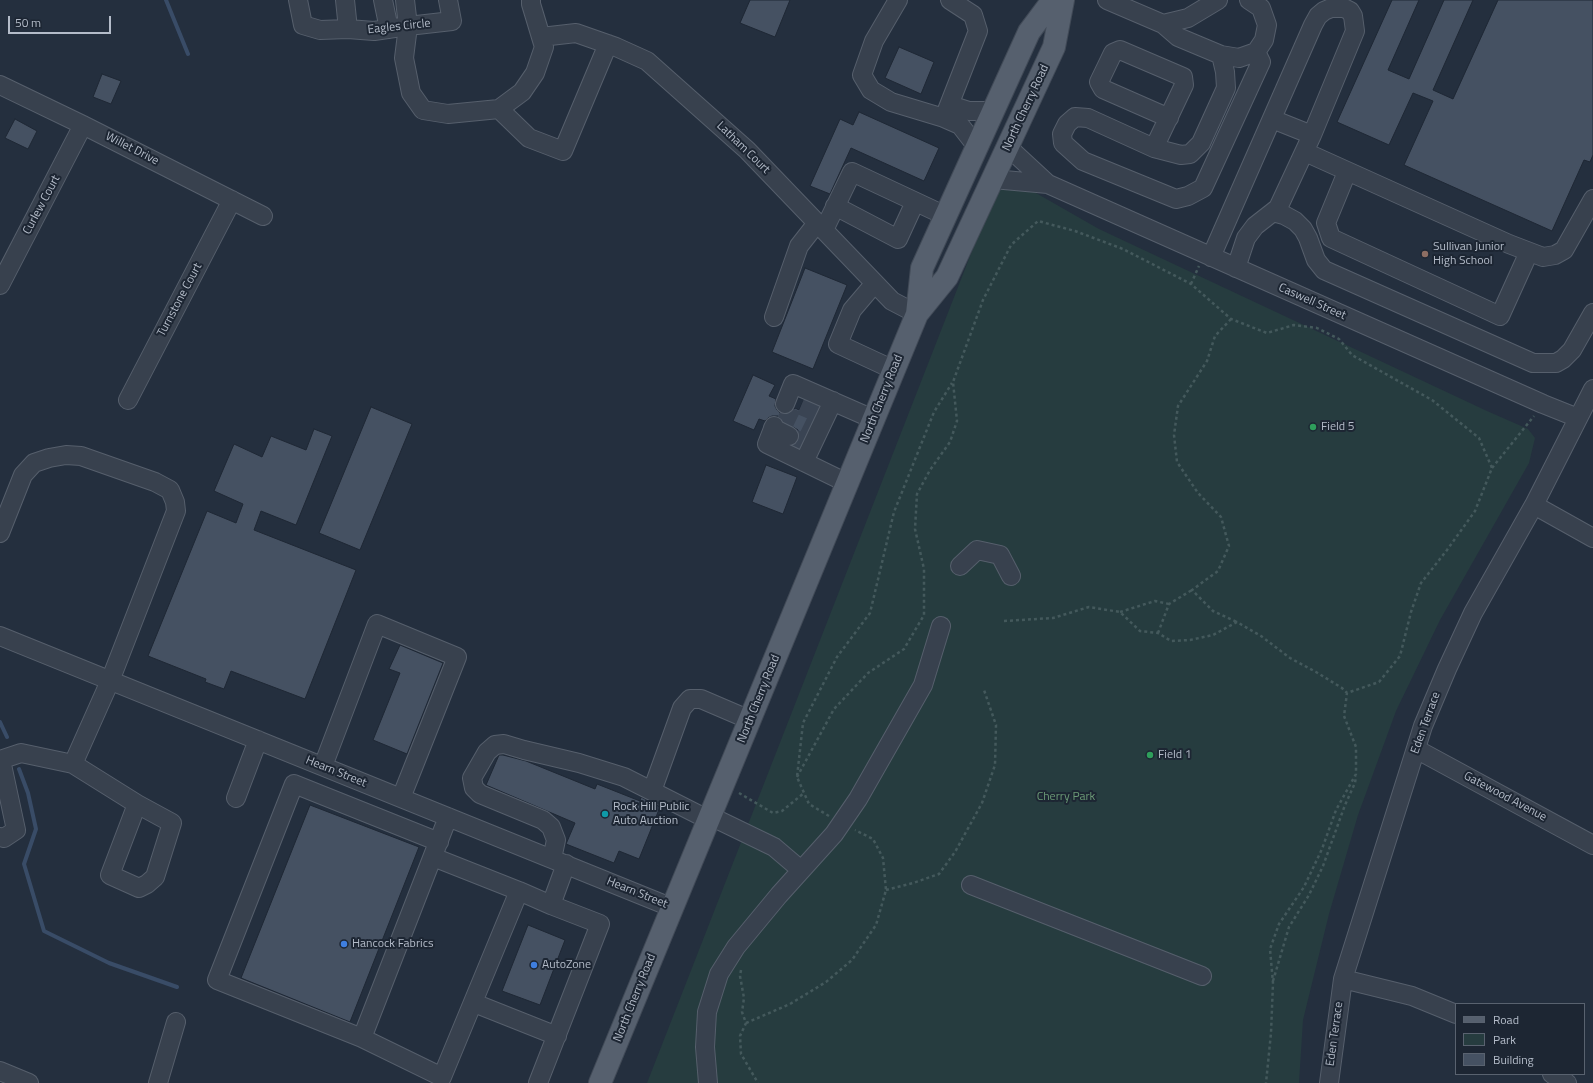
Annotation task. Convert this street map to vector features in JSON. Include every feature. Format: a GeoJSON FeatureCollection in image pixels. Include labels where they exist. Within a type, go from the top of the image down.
{"type":"FeatureCollection","features":[{"type":"Feature","properties":{"kind":"main road","name":"North Cherry Road"},"geometry":{"type":"LineString","coordinates":[[600,1083],[917,314],[922,268],[1029,32],[1053,0]]}},
{"type":"Feature","properties":{"kind":"main road","name":"North Cherry Road"},"geometry":{"type":"LineString","coordinates":[[917,314],[947,277],[1008,147],[1054,47],[1063,0]]}},
{"type":"Feature","properties":{"kind":"street","name":"Eagles Circle"},"geometry":{"type":"LineString","coordinates":[[298,0],[303,25],[320,30],[348,29],[374,31],[452,21],[448,0]]}},
{"type":"Feature","properties":{"kind":"street"},"geometry":{"type":"LineString","coordinates":[[345,0],[348,29]]}},
{"type":"Feature","properties":{"kind":"street"},"geometry":{"type":"LineString","coordinates":[[383,0],[389,29]]}},
{"type":"Feature","properties":{"kind":"street"},"geometry":{"type":"LineString","coordinates":[[405,0],[408,26],[404,58],[411,93],[423,110],[448,114],[499,109],[522,92],[535,73],[544,47],[531,4],[532,0]]}},
{"type":"Feature","properties":{"kind":"street"},"geometry":{"type":"LineString","coordinates":[[898,0],[874,41],[862,75],[871,90],[891,102],[947,112],[993,110]]}},
{"type":"Feature","properties":{"kind":"street"},"geometry":{"type":"LineString","coordinates":[[947,112],[978,31],[974,15],[950,0]]}},
{"type":"Feature","properties":{"kind":"street"},"geometry":{"type":"LineString","coordinates":[[1107,0],[1163,24],[1178,37],[1221,54],[1239,58],[1256,52],[1264,40],[1267,25],[1262,8],[1249,0]]}},
{"type":"Feature","properties":{"kind":"street"},"geometry":{"type":"LineString","coordinates":[[1163,24],[1188,18],[1218,0]]}},
{"type":"Feature","properties":{"kind":"street"},"geometry":{"type":"LineString","coordinates":[[1211,257],[1318,16],[1324,11],[1332,8],[1344,8],[1350,11],[1353,16],[1355,31],[1305,152],[1278,208],[1255,226],[1246,238],[1236,268]]}},
{"type":"Feature","properties":{"kind":"street","name":"Latham Court"},"geometry":{"type":"LineString","coordinates":[[541,38],[576,33],[608,44],[647,61],[747,150],[892,301],[917,314]]}},
{"type":"Feature","properties":{"kind":"street"},"geometry":{"type":"LineString","coordinates":[[499,109],[529,138],[563,151],[608,44]]}},
{"type":"Feature","properties":{"kind":"street"},"geometry":{"type":"LineString","coordinates":[[1154,148],[1169,118],[1184,85],[1183,77],[1120,50],[1113,53],[1099,82],[1103,89],[1169,118]]}},
{"type":"Feature","properties":{"kind":"street"},"geometry":{"type":"LineString","coordinates":[[1221,54],[1225,72],[1226,88],[1201,143],[1190,154],[1181,155],[1154,148],[1088,118],[1075,118],[1067,124],[1062,134],[1063,143],[1083,161],[1176,199],[1188,196],[1203,188],[1261,62],[1256,52]]}},
{"type":"Feature","properties":{"kind":"street","name":"Willet Drive"},"geometry":{"type":"LineString","coordinates":[[0,85],[83,125],[263,216]]}},
{"type":"Feature","properties":{"kind":"street"},"geometry":{"type":"LineString","coordinates":[[947,112],[960,125],[977,147]]}},
{"type":"Feature","properties":{"kind":"street"},"geometry":{"type":"LineString","coordinates":[[1272,119],[1312,135]]}},
{"type":"Feature","properties":{"kind":"street","name":"Curlew Court"},"geometry":{"type":"LineString","coordinates":[[0,284],[83,125]]}},
{"type":"Feature","properties":{"kind":"street","name":"Caswell Street"},"geometry":{"type":"LineString","coordinates":[[1008,147],[1048,184],[1543,404],[1578,418]]}},
{"type":"Feature","properties":{"kind":"street"},"geometry":{"type":"LineString","coordinates":[[1305,152],[1502,241],[1543,257],[1555,255],[1564,250],[1593,199]]}},
{"type":"Feature","properties":{"kind":"street"},"geometry":{"type":"LineString","coordinates":[[774,317],[799,246],[820,226],[835,206],[852,172],[946,216]]}},
{"type":"Feature","properties":{"kind":"street"},"geometry":{"type":"LineString","coordinates":[[1347,172],[1326,223],[1331,238],[1500,316],[1529,252]]}},
{"type":"Feature","properties":{"kind":"street","name":"Caswell Street"},"geometry":{"type":"LineString","coordinates":[[993,179],[1048,184]]}},
{"type":"Feature","properties":{"kind":"street","name":"Turnstone Court"},"geometry":{"type":"LineString","coordinates":[[128,400],[232,200]]}},
{"type":"Feature","properties":{"kind":"street"},"geometry":{"type":"LineString","coordinates":[[835,206],[898,239],[915,202]]}},
{"type":"Feature","properties":{"kind":"street"},"geometry":{"type":"LineString","coordinates":[[1273,212],[1284,215],[1295,221],[1303,229],[1316,260],[1324,270],[1533,363],[1556,363],[1563,359],[1572,350],[1593,313]]}},
{"type":"Feature","properties":{"kind":"street"},"geometry":{"type":"LineString","coordinates":[[875,283],[852,310],[838,344],[894,370]]}},
{"type":"Feature","properties":{"kind":"street"},"geometry":{"type":"LineString","coordinates":[[791,403],[793,384],[806,430],[847,483]]}},
{"type":"Feature","properties":{"kind":"street","name":"Eden Terrace"},"geometry":{"type":"LineString","coordinates":[[1329,1083],[1343,980],[1423,726],[1473,613],[1534,505],[1593,389]]}},
{"type":"Feature","properties":{"kind":"street"},"geometry":{"type":"LineString","coordinates":[[806,430],[873,419]]}},
{"type":"Feature","properties":{"kind":"street"},"geometry":{"type":"LineString","coordinates":[[0,533],[24,475],[34,463],[49,458],[66,455],[81,456],[155,482],[170,490],[175,502],[176,511],[110,681],[73,764]]}},
{"type":"Feature","properties":{"kind":"street"},"geometry":{"type":"LineString","coordinates":[[1534,505],[1593,538]]}},
{"type":"Feature","properties":{"kind":"street"},"geometry":{"type":"LineString","coordinates":[[960,566],[977,550],[1000,555],[1011,576]]}},
{"type":"Feature","properties":{"kind":"street"},"geometry":{"type":"LineString","coordinates":[[323,766],[377,624],[457,657],[402,798]]}},
{"type":"Feature","properties":{"kind":"street"},"geometry":{"type":"LineString","coordinates":[[708,1083],[705,1047],[708,1012],[719,974],[740,942],[801,870],[834,834],[858,799],[922,685],[941,626]]}},
{"type":"Feature","properties":{"kind":"street","name":"Hearn Street"},"geometry":{"type":"LineString","coordinates":[[0,636],[673,908]]}},
{"type":"Feature","properties":{"kind":"street"},"geometry":{"type":"LineString","coordinates":[[652,790],[682,708],[690,699],[701,699],[750,720]]}},
{"type":"Feature","properties":{"kind":"street"},"geometry":{"type":"LineString","coordinates":[[236,798],[258,740]]}},
{"type":"Feature","properties":{"kind":"street"},"geometry":{"type":"LineString","coordinates":[[551,905],[559,862],[556,840],[551,827],[543,820],[480,794],[474,788],[472,778],[487,752],[495,745],[504,744],[596,768],[624,777],[709,818],[774,847],[801,870]]}},
{"type":"Feature","properties":{"kind":"street","name":"Gatewood Avenue"},"geometry":{"type":"LineString","coordinates":[[1416,749],[1593,845]]}},
{"type":"Feature","properties":{"kind":"street"},"geometry":{"type":"LineString","coordinates":[[0,837],[4,838],[16,830],[0,760],[21,753],[73,764],[137,804]]}},
{"type":"Feature","properties":{"kind":"street"},"geometry":{"type":"LineString","coordinates":[[305,759],[217,980],[362,1038],[449,1080],[474,1002],[518,891]]}},
{"type":"Feature","properties":{"kind":"street"},"geometry":{"type":"LineString","coordinates":[[294,784],[436,850],[518,891],[600,924],[538,1083]]}},
{"type":"Feature","properties":{"kind":"street"},"geometry":{"type":"LineString","coordinates":[[362,1038],[448,817]]}},
{"type":"Feature","properties":{"kind":"street"},"geometry":{"type":"LineString","coordinates":[[971,885],[1202,976]]}},
{"type":"Feature","properties":{"kind":"street"},"geometry":{"type":"LineString","coordinates":[[1343,980],[1412,996],[1455,1014]]}},
{"type":"Feature","properties":{"kind":"street"},"geometry":{"type":"LineString","coordinates":[[474,1002],[557,1036]]}},
{"type":"Feature","properties":{"kind":"street"},"geometry":{"type":"LineString","coordinates":[[158,1083],[176,1022]]}},
{"type":"Feature","properties":{"kind":"street"},"geometry":{"type":"LineString","coordinates":[[0,1071],[29,1083]]}},
{"type":"Feature","properties":{"kind":"street"},"geometry":{"type":"LineString","coordinates":[[1554,1075],[1567,1083]]}},
{"type":"Feature","properties":{"kind":"path"},"geometry":{"type":"LineString","coordinates":[[758,1083],[741,1054],[740,1036],[746,1024],[790,1004],[826,982],[852,960],[876,925],[886,890],[883,858],[872,839],[809,804],[804,794],[797,777],[803,723],[837,656],[870,613],[894,512],[934,412],[953,382],[983,300],[1011,245],[1038,221],[1076,231],[1123,249],[1191,284],[1231,319],[1267,333],[1294,325],[1317,328],[1339,339],[1352,355],[1432,400],[1479,438],[1492,468]]}},
{"type":"Feature","properties":{"kind":"path"},"geometry":{"type":"LineString","coordinates":[[1158,633],[1169,604],[1192,590],[1218,571],[1229,546],[1221,517],[1198,493],[1177,462],[1174,435],[1178,406],[1207,361],[1215,336],[1231,319]]}},
{"type":"Feature","properties":{"kind":"path"},"geometry":{"type":"LineString","coordinates":[[797,777],[834,709],[868,673],[904,649],[924,615],[924,569],[915,529],[917,494],[930,470],[950,442],[957,421],[953,382]]}},
{"type":"Feature","properties":{"kind":"path"},"geometry":{"type":"LineString","coordinates":[[1347,693],[1379,682],[1400,656],[1411,612],[1421,583],[1447,550],[1474,511],[1492,468],[1543,404]]}},
{"type":"Feature","properties":{"kind":"path"},"geometry":{"type":"LineString","coordinates":[[1192,590],[1213,611],[1238,622],[1261,636],[1290,658],[1316,672],[1342,688],[1347,693]]}},
{"type":"Feature","properties":{"kind":"path"},"geometry":{"type":"LineString","coordinates":[[1004,621],[1053,618],[1089,607],[1120,612],[1155,601],[1169,604]]}},
{"type":"Feature","properties":{"kind":"path"},"geometry":{"type":"LineString","coordinates":[[1120,612],[1140,630],[1158,633],[1171,641],[1190,640],[1213,635],[1238,622]]}},
{"type":"Feature","properties":{"kind":"path"},"geometry":{"type":"LineString","coordinates":[[886,890],[914,883],[939,874],[955,852],[982,803],[995,765],[996,725],[984,690]]}},
{"type":"Feature","properties":{"kind":"path"},"geometry":{"type":"LineString","coordinates":[[1273,984],[1289,927],[1309,895],[1323,866],[1345,805],[1356,783],[1356,747],[1344,716],[1347,693]]}},
{"type":"Feature","properties":{"kind":"path"},"geometry":{"type":"LineString","coordinates":[[1266,1083],[1271,1033],[1273,984],[1270,949],[1279,924],[1304,887],[1322,849],[1336,810],[1356,774]]}},
{"type":"Feature","properties":{"kind":"path"},"geometry":{"type":"LineString","coordinates":[[723,785],[774,813],[782,811],[804,794]]}},
{"type":"Feature","properties":{"kind":"path"},"geometry":{"type":"LineString","coordinates":[[741,969],[740,976],[744,998],[742,1012],[746,1024]]}},
{"type":"Feature","properties":{"kind":"green space","name":"Cherry Park"},"geometry":{"type":"Polygon","coordinates":[[[1005,187],[1029,189],[1099,229],[1528,429],[1535,438],[1529,463],[1440,620],[1396,711],[1358,815],[1329,914],[1303,1020],[1299,1083],[647,1083],[992,200],[996,193],[1005,187]]]}},
{"type":"Feature","properties":{"kind":"building"},"geometry":{"type":"Polygon","coordinates":[[[750,0],[790,0],[775,37],[740,23],[750,0]]]}},
{"type":"Feature","properties":{"kind":"building"},"geometry":{"type":"Polygon","coordinates":[[[1392,0],[1419,0],[1388,70],[1409,79],[1444,0],[1473,0],[1433,90],[1453,99],[1498,0],[1593,0],[1593,155],[1590,162],[1584,160],[1552,231],[1404,165],[1433,101],[1413,93],[1389,145],[1337,122],[1392,0]]]}},
{"type":"Feature","properties":{"kind":"building"},"geometry":{"type":"Polygon","coordinates":[[[899,47],[934,62],[921,94],[885,78],[899,47]]]}},
{"type":"Feature","properties":{"kind":"building"},"geometry":{"type":"Polygon","coordinates":[[[102,74],[121,81],[111,104],[93,97],[102,74]]]}},
{"type":"Feature","properties":{"kind":"building"},"geometry":{"type":"Polygon","coordinates":[[[859,112],[939,148],[924,181],[851,148],[830,194],[810,186],[840,119],[853,125],[859,112]]]}},
{"type":"Feature","properties":{"kind":"building"},"geometry":{"type":"Polygon","coordinates":[[[15,119],[37,131],[28,149],[5,138],[15,119]]]}},
{"type":"Feature","properties":{"kind":"building"},"geometry":{"type":"Polygon","coordinates":[[[805,268],[847,285],[813,369],[772,352],[805,268]]]}},
{"type":"Feature","properties":{"kind":"building"},"geometry":{"type":"Polygon","coordinates":[[[753,375],[775,385],[769,396],[776,399],[775,406],[781,414],[792,412],[795,408],[799,410],[804,400],[819,407],[799,448],[794,445],[799,440],[798,430],[783,421],[778,416],[772,416],[765,421],[759,419],[754,430],[733,421],[753,375]]]}},
{"type":"Feature","properties":{"kind":"building"},"geometry":{"type":"Polygon","coordinates":[[[371,407],[412,424],[360,550],[319,533],[371,407]]]}},
{"type":"Feature","properties":{"kind":"building"},"geometry":{"type":"Polygon","coordinates":[[[314,429],[332,436],[296,525],[261,511],[254,530],[356,570],[305,699],[231,671],[224,689],[205,682],[206,679],[148,656],[207,511],[236,523],[243,504],[214,491],[234,444],[262,457],[271,436],[306,450],[314,429]]]}},
{"type":"Feature","properties":{"kind":"building"},"geometry":{"type":"Polygon","coordinates":[[[766,465],[797,477],[783,514],[752,502],[766,465]]]}},
{"type":"Feature","properties":{"kind":"building"},"geometry":{"type":"Polygon","coordinates":[[[400,645],[443,663],[407,754],[373,740],[400,673],[389,669],[400,645]]]}},
{"type":"Feature","properties":{"kind":"building","name":"Rock Hill Public Auto Auction"},"geometry":{"type":"Polygon","coordinates":[[[499,755],[526,761],[595,789],[597,784],[640,801],[641,797],[660,807],[639,859],[619,851],[614,863],[566,844],[575,823],[486,785],[499,755]]]}},
{"type":"Feature","properties":{"kind":"building"},"geometry":{"type":"Polygon","coordinates":[[[310,805],[419,847],[350,1022],[241,978],[310,805]]]}},
{"type":"Feature","properties":{"kind":"building","name":"AutoZone"},"geometry":{"type":"Polygon","coordinates":[[[528,925],[565,940],[540,1005],[502,991],[528,925]]]}},
{"type":"Feature","properties":{"kind":"waterway"},"geometry":{"type":"LineString","coordinates":[[166,0],[188,54]]}},
{"type":"Feature","properties":{"kind":"waterway"},"geometry":{"type":"LineString","coordinates":[[0,722],[7,737]]}},
{"type":"Feature","properties":{"kind":"waterway"},"geometry":{"type":"LineString","coordinates":[[19,769],[28,793],[36,829],[24,864],[44,931],[109,963],[177,987]]}},
{"type":"Feature","properties":{"kind":"tunnel"},"geometry":{"type":"LineString","coordinates":[[801,406],[818,413]]}},
{"type":"Feature","properties":{"kind":"tunnel"},"geometry":{"type":"LineString","coordinates":[[780,412],[811,427]]}},
{"type":"Feature","properties":{"kind":"tunnel"},"geometry":{"type":"LineString","coordinates":[[789,436],[804,443]]}},
{"type":"Feature","properties":{"kind":"place","name":"Sullivan Junior High School"},"geometry":{"type":"Point","coordinates":[1425,254]}},
{"type":"Feature","properties":{"kind":"place","name":"Field 5"},"geometry":{"type":"Point","coordinates":[1313,427]}},
{"type":"Feature","properties":{"kind":"place","name":"Field 1"},"geometry":{"type":"Point","coordinates":[1150,755]}},
{"type":"Feature","properties":{"kind":"place","name":"Rock Hill Public Auto Auction"},"geometry":{"type":"Point","coordinates":[605,814]}},
{"type":"Feature","properties":{"kind":"place","name":"Hancock Fabrics"},"geometry":{"type":"Point","coordinates":[344,944]}},
{"type":"Feature","properties":{"kind":"place","name":"AutoZone"},"geometry":{"type":"Point","coordinates":[534,965]}}]}
